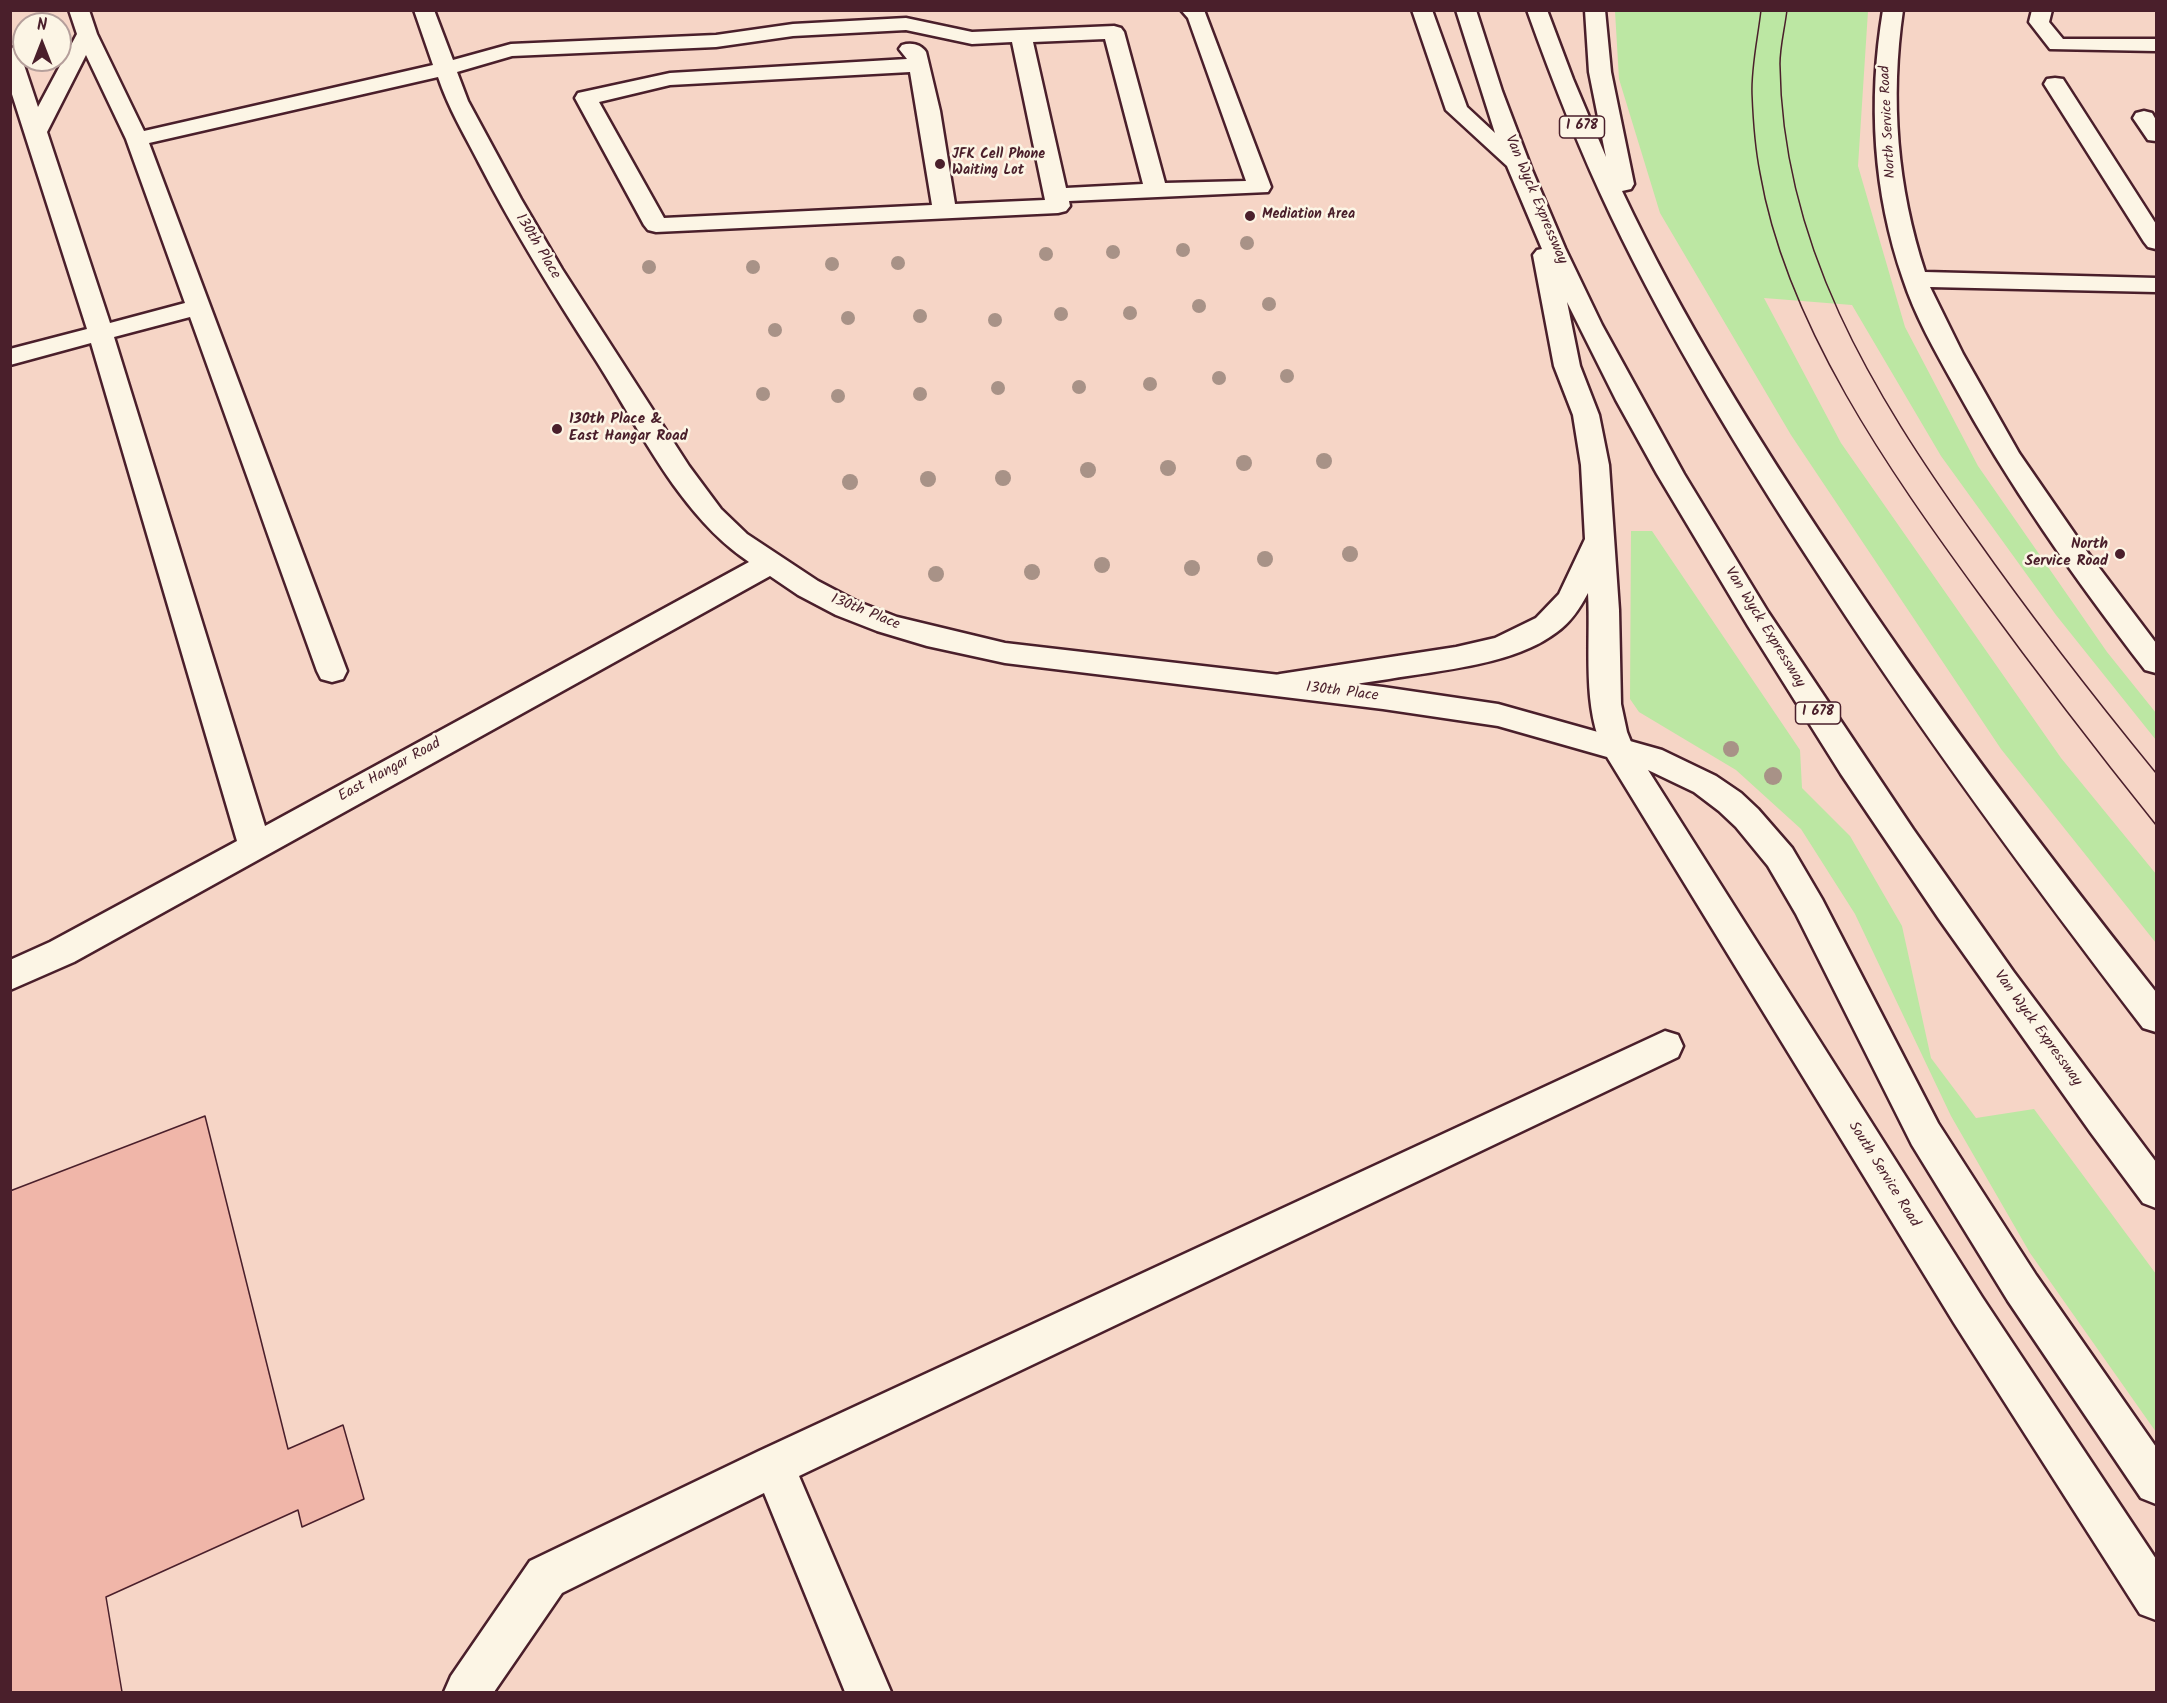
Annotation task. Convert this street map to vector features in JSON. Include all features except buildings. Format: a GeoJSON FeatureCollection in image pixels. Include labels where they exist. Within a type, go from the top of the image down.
{"type":"FeatureCollection","features":[{"type":"Feature","properties":{"kind":"main road"},"geometry":{"type":"LineString","coordinates":[[79,10],[87,34],[136,139],[332,671]]}},
{"type":"Feature","properties":{"kind":"main road","name":"130th Place"},"geometry":{"type":"LineString","coordinates":[[424,10],[457,101],[518,215],[679,471],[711,515],[737,541],[769,564],[846,608],[887,624],[927,636],[1005,653],[1280,685],[1498,715],[1617,747],[1662,763],[1705,784],[1747,818],[1780,857],[1810,908],[1924,1134],[2022,1288],[2157,1483]]}},
{"type":"Feature","properties":{"kind":"main road"},"geometry":{"type":"LineString","coordinates":[[814,11],[828,10]]}},
{"type":"Feature","properties":{"kind":"main road"},"geometry":{"type":"LineString","coordinates":[[1056,195],[1260,187],[1197,15],[1191,10]]}},
{"type":"Feature","properties":{"kind":"main road"},"geometry":{"type":"LineString","coordinates":[[1422,10],[1457,110],[1519,166]]}},
{"type":"Feature","properties":{"kind":"main road","name":"Van Wyck Expressway"},"geometry":{"type":"LineString","coordinates":[[1466,10],[1494,99],[1534,201],[1588,318],[1634,407],[1716,552],[1794,677],[1972,939],[2157,1191]]}},
{"type":"Feature","properties":{"kind":"main road","name":"I 678"},"geometry":{"type":"LineString","coordinates":[[1537,10],[1585,134],[1635,241],[1678,321],[1753,449],[1863,620],[1991,801],[2157,1018]]}},
{"type":"Feature","properties":{"kind":"main road"},"geometry":{"type":"LineString","coordinates":[[1595,10],[1605,104],[1635,241]]}},
{"type":"Feature","properties":{"kind":"main road","name":"North Service Road"},"geometry":{"type":"LineString","coordinates":[[1893,10],[1886,64],[1888,142],[1894,197],[1915,279],[1956,366],[2006,455],[2094,583],[2157,663]]}},
{"type":"Feature","properties":{"kind":"main road"},"geometry":{"type":"LineString","coordinates":[[2042,10],[2039,21],[2057,45],[2157,45]]}},
{"type":"Feature","properties":{"kind":"main road"},"geometry":{"type":"LineString","coordinates":[[136,139],[444,69],[511,50],[716,41],[793,30],[906,24],[972,38],[1011,30],[1114,32],[1156,190]]}},
{"type":"Feature","properties":{"kind":"main road"},"geometry":{"type":"LineString","coordinates":[[919,65],[670,80],[586,98],[656,225],[1058,206],[1011,30]]}},
{"type":"Feature","properties":{"kind":"main road"},"geometry":{"type":"LineString","coordinates":[[35,133],[87,34]]}},
{"type":"Feature","properties":{"kind":"main road"},"geometry":{"type":"LineString","coordinates":[[716,41],[776,46],[876,39],[900,43],[916,52],[929,113],[944,211]]}},
{"type":"Feature","properties":{"kind":"main road"},"geometry":{"type":"LineString","coordinates":[[10,53],[100,332],[254,844]]}},
{"type":"Feature","properties":{"kind":"main road"},"geometry":{"type":"LineString","coordinates":[[2055,84],[2157,242]]}},
{"type":"Feature","properties":{"kind":"main road"},"geometry":{"type":"LineString","coordinates":[[2157,118],[2144,118],[2157,135]]}},
{"type":"Feature","properties":{"kind":"main road","name":"South Service Road"},"geometry":{"type":"LineString","coordinates":[[1534,201],[1567,366],[1586,415],[1591,438],[1597,492],[1598,541],[1604,610],[1606,704],[1611,732],[1617,747],[1968,1310],[2157,1598]]}},
{"type":"Feature","properties":{"kind":"main road"},"geometry":{"type":"LineString","coordinates":[[1915,279],[2157,285]]}},
{"type":"Feature","properties":{"kind":"main road"},"geometry":{"type":"LineString","coordinates":[[10,357],[198,306]]}},
{"type":"Feature","properties":{"kind":"main road"},"geometry":{"type":"LineString","coordinates":[[1280,685],[1474,654],[1529,635],[1561,614],[1598,541]]}},
{"type":"Feature","properties":{"kind":"main road","name":"East Hangar Road"},"geometry":{"type":"LineString","coordinates":[[10,976],[62,952],[254,844],[769,564]]}},
{"type":"Feature","properties":{"kind":"main road"},"geometry":{"type":"LineString","coordinates":[[467,1692],[546,1577],[774,1466],[1665,1046]]}},
{"type":"Feature","properties":{"kind":"main road"},"geometry":{"type":"LineString","coordinates":[[774,1466],[868,1692]]}},
{"type":"Feature","properties":{"kind":"shaded area"},"geometry":{"type":"Polygon","coordinates":[[[11,11],[2156,11],[2156,1692],[11,1692],[11,11]]]}},
{"type":"Feature","properties":{"kind":"green space"},"geometry":{"type":"Polygon","coordinates":[[[1615,11],[1868,11],[1858,166],[1905,327],[1978,466],[2107,652],[2156,713],[2156,740],[2056,615],[1941,456],[1852,305],[1764,298],[1841,443],[2061,758],[2156,874],[2156,943],[2001,749],[1791,435],[1660,213],[1619,79],[1615,11]]]}},
{"type":"Feature","properties":{"kind":"green space"},"geometry":{"type":"Polygon","coordinates":[[[1631,531],[1652,531],[1800,750],[1802,788],[1850,836],[1902,926],[1931,1058],[1976,1118],[2034,1109],[2156,1274],[2156,1432],[2030,1253],[1951,1116],[1855,914],[1801,829],[1736,770],[1639,712],[1630,699],[1631,531]]]}},
{"type":"Feature","properties":{"kind":"tram line"},"geometry":{"type":"LineString","coordinates":[[1761,10],[1752,84],[1758,163],[1773,230],[1793,286],[1817,341],[1877,447],[1945,547],[2088,739],[2156,825]]}},
{"type":"Feature","properties":{"kind":"tram line"},"geometry":{"type":"LineString","coordinates":[[1787,10],[1780,64],[1785,130],[1797,194],[1815,255],[1840,314],[1868,371],[1936,481],[2040,626],[2156,773]]}},
{"type":"Feature","properties":{"kind":"place","name":"JFK Cell Phone Waiting Lot"},"geometry":{"type":"Point","coordinates":[940,164]}},
{"type":"Feature","properties":{"kind":"place","name":"Mediation Area"},"geometry":{"type":"Point","coordinates":[1250,216]}},
{"type":"Feature","properties":{"kind":"place","name":"130th Place & East Hangar Road"},"geometry":{"type":"Point","coordinates":[557,429]}},
{"type":"Feature","properties":{"kind":"place","name":"North Service Road"},"geometry":{"type":"Point","coordinates":[2120,554]}}]}
